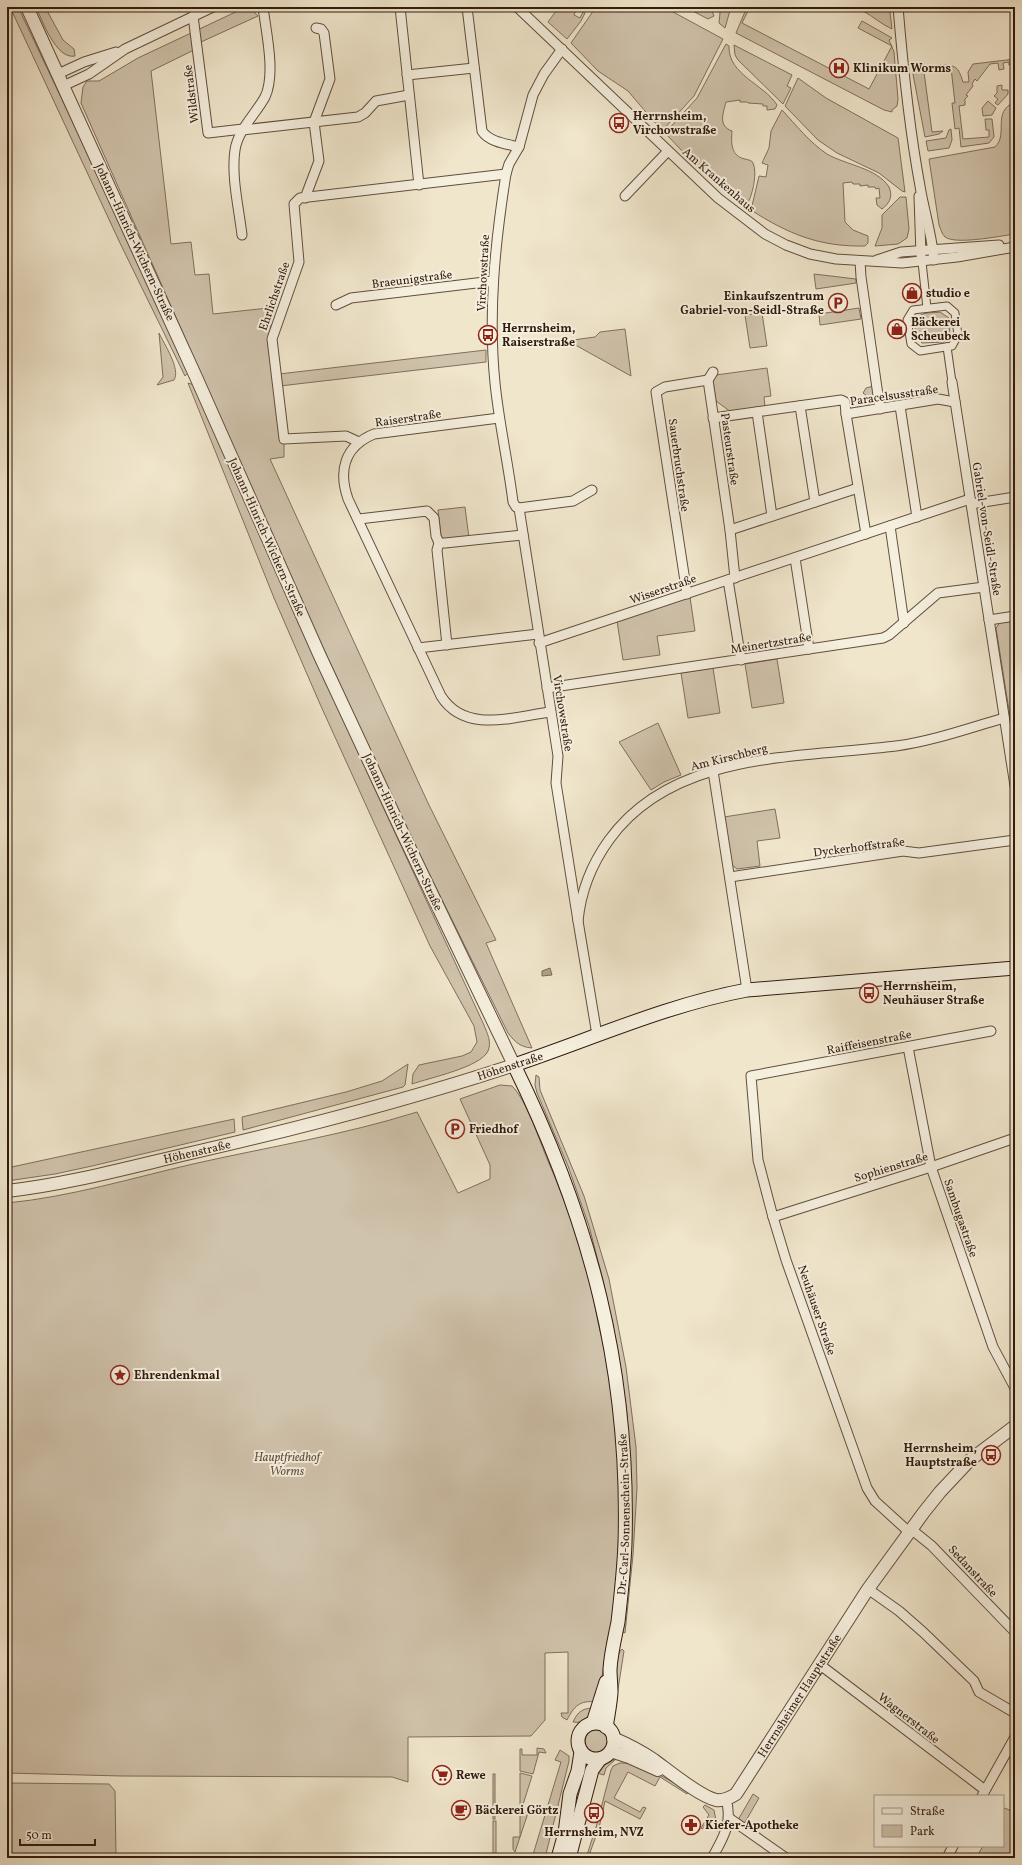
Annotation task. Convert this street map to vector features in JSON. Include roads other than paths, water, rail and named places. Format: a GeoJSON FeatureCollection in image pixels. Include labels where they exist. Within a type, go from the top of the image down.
{"type":"FeatureCollection","features":[{"type":"Feature","properties":{"kind":"main road","name":"Höhenstraße"},"geometry":{"type":"LineString","coordinates":[[514,1065],[679,1006],[712,997],[747,990],[1015,968]]}},
{"type":"Feature","properties":{"kind":"main road","name":"Dr.-Carl-Sonnenschein-Straße"},"geometry":{"type":"LineString","coordinates":[[514,1065],[551,1144],[577,1214],[598,1282],[616,1370],[624,1444],[625,1528],[622,1587],[610,1669],[593,1723]]}},
{"type":"Feature","properties":{"kind":"main road","name":"Dr.-Carl-Sonnenschein-Straße"},"geometry":{"type":"LineString","coordinates":[[610,1669],[610,1732]]}},
{"type":"Feature","properties":{"kind":"main road"},"geometry":{"type":"LineString","coordinates":[[569,1858],[592,1770],[600,1759],[611,1752],[613,1745],[610,1732],[601,1724],[593,1723],[586,1726],[581,1731],[578,1737],[578,1745],[581,1752],[587,1757],[600,1759]]}},
{"type":"Feature","properties":{"kind":"main road"},"geometry":{"type":"LineString","coordinates":[[558,1858],[567,1823],[570,1794],[578,1771],[581,1752]]}},
{"type":"Feature","properties":{"kind":"street","name":"Johann-Hinrich-Wichern-Straße"},"geometry":{"type":"LineString","coordinates":[[27,7],[193,370],[319,654],[514,1065]]}},
{"type":"Feature","properties":{"kind":"street"},"geometry":{"type":"LineString","coordinates":[[58,74],[84,62],[125,49],[213,7]]}},
{"type":"Feature","properties":{"kind":"street"},"geometry":{"type":"LineString","coordinates":[[242,235],[234,158],[238,140],[243,129],[264,98],[270,82],[263,7]]}},
{"type":"Feature","properties":{"kind":"street"},"geometry":{"type":"LineString","coordinates":[[400,7],[419,185]]}},
{"type":"Feature","properties":{"kind":"street"},"geometry":{"type":"LineString","coordinates":[[467,7],[481,127],[484,135],[492,140],[519,146]]}},
{"type":"Feature","properties":{"kind":"street","name":"Am Krankenhaus"},"geometry":{"type":"LineString","coordinates":[[517,7],[718,198],[765,234],[786,245],[810,254],[860,261],[902,263],[976,255],[1015,245]]}},
{"type":"Feature","properties":{"kind":"street"},"geometry":{"type":"LineString","coordinates":[[898,7],[903,68],[920,187],[931,230],[934,260]]}},
{"type":"Feature","properties":{"kind":"street","name":"Wildstraße"},"geometry":{"type":"LineString","coordinates":[[193,16],[208,133],[358,117],[365,114],[376,101],[409,96]]}},
{"type":"Feature","properties":{"kind":"street"},"geometry":{"type":"LineString","coordinates":[[316,28],[321,29],[324,33],[330,79],[314,122],[319,161],[305,198],[506,174]]}},
{"type":"Feature","properties":{"kind":"street"},"geometry":{"type":"LineString","coordinates":[[64,86],[89,74],[125,49]]}},
{"type":"Feature","properties":{"kind":"street","name":"Virchowstraße"},"geometry":{"type":"LineString","coordinates":[[562,49],[544,74],[533,95],[519,146],[509,164],[506,174],[497,228],[493,281],[492,347],[499,418],[508,461],[513,502],[516,507],[519,508],[558,756],[556,783],[578,921]]}},
{"type":"Feature","properties":{"kind":"street"},"geometry":{"type":"LineString","coordinates":[[407,75],[474,68]]}},
{"type":"Feature","properties":{"kind":"street"},"geometry":{"type":"LineString","coordinates":[[625,196],[668,151]]}},
{"type":"Feature","properties":{"kind":"street"},"geometry":{"type":"LineString","coordinates":[[920,187],[918,208],[927,308]]}},
{"type":"Feature","properties":{"kind":"street","name":"Ehrlichstraße"},"geometry":{"type":"LineString","coordinates":[[305,198],[297,200],[293,207],[299,262],[272,339],[284,439],[346,436],[359,442]]}},
{"type":"Feature","properties":{"kind":"street","name":"Am Krankenhaus"},"geometry":{"type":"LineString","coordinates":[[872,261],[901,252],[1015,245]]}},
{"type":"Feature","properties":{"kind":"street"},"geometry":{"type":"LineString","coordinates":[[860,261],[880,409]]}},
{"type":"Feature","properties":{"kind":"street","name":"Braeunigstraße"},"geometry":{"type":"LineString","coordinates":[[336,305],[351,298],[493,281]]}},
{"type":"Feature","properties":{"kind":"street"},"geometry":{"type":"LineString","coordinates":[[947,306],[955,313],[958,336],[952,346],[947,348],[920,351],[911,344],[907,320],[913,310],[927,308],[947,306]]}},
{"type":"Feature","properties":{"kind":"street","name":"Gabriel-von-Seidl-Straße"},"geometry":{"type":"LineString","coordinates":[[947,348],[1015,786]]}},
{"type":"Feature","properties":{"kind":"street"},"geometry":{"type":"LineString","coordinates":[[708,380],[713,372]]}},
{"type":"Feature","properties":{"kind":"street","name":"Pasteurstraße"},"geometry":{"type":"LineString","coordinates":[[708,380],[730,530],[732,579],[741,660]]}},
{"type":"Feature","properties":{"kind":"street","name":"Sauerbruchstraße"},"geometry":{"type":"LineString","coordinates":[[687,594],[656,392],[665,387],[708,380]]}},
{"type":"Feature","properties":{"kind":"street","name":"Paracelsusstraße"},"geometry":{"type":"LineString","coordinates":[[713,418],[841,400],[845,402],[846,414],[938,399],[955,402]]}},
{"type":"Feature","properties":{"kind":"street"},"geometry":{"type":"LineString","coordinates":[[800,406],[816,502]]}},
{"type":"Feature","properties":{"kind":"street"},"geometry":{"type":"LineString","coordinates":[[900,406],[917,517]]}},
{"type":"Feature","properties":{"kind":"street"},"geometry":{"type":"LineString","coordinates":[[757,412],[772,516]]}},
{"type":"Feature","properties":{"kind":"street"},"geometry":{"type":"LineString","coordinates":[[846,414],[866,534]]}},
{"type":"Feature","properties":{"kind":"street","name":"Raiserstraße"},"geometry":{"type":"LineString","coordinates":[[499,418],[374,434],[359,442],[347,458],[343,478],[348,498],[445,703],[463,717],[482,720],[550,712]]}},
{"type":"Feature","properties":{"kind":"street"},"geometry":{"type":"LineString","coordinates":[[730,530],[858,488]]}},
{"type":"Feature","properties":{"kind":"street"},"geometry":{"type":"LineString","coordinates":[[519,508],[573,501],[592,490]]}},
{"type":"Feature","properties":{"kind":"street","name":"Wisserstraße"},"geometry":{"type":"LineString","coordinates":[[539,639],[687,594],[917,517],[970,501],[1015,497]]}},
{"type":"Feature","properties":{"kind":"street"},"geometry":{"type":"LineString","coordinates":[[359,519],[427,511],[434,518],[436,536],[439,543],[437,550],[448,645]]}},
{"type":"Feature","properties":{"kind":"street"},"geometry":{"type":"LineString","coordinates":[[890,526],[904,623]]}},
{"type":"Feature","properties":{"kind":"street"},"geometry":{"type":"LineString","coordinates":[[439,543],[523,535]]}},
{"type":"Feature","properties":{"kind":"street"},"geometry":{"type":"LineString","coordinates":[[795,558],[809,649]]}},
{"type":"Feature","properties":{"kind":"street","name":"Meinertzstraße"},"geometry":{"type":"LineString","coordinates":[[547,688],[883,638],[904,623],[938,593],[984,587]]}},
{"type":"Feature","properties":{"kind":"street"},"geometry":{"type":"LineString","coordinates":[[989,620],[1015,616]]}},
{"type":"Feature","properties":{"kind":"street"},"geometry":{"type":"LineString","coordinates":[[418,648],[539,639]]}},
{"type":"Feature","properties":{"kind":"street","name":"Am Kirschberg"},"geometry":{"type":"LineString","coordinates":[[597,1035],[578,921],[582,895],[592,867],[600,853],[625,821],[652,798],[679,784],[713,771],[775,757],[898,745],[949,734],[1004,718]]}},
{"type":"Feature","properties":{"kind":"street"},"geometry":{"type":"LineString","coordinates":[[713,771],[747,990]]}},
{"type":"Feature","properties":{"kind":"street","name":"Dyckerhoffstraße"},"geometry":{"type":"LineString","coordinates":[[730,877],[903,851],[919,853],[1015,840]]}},
{"type":"Feature","properties":{"kind":"street","name":"Raiffeisenstraße"},"geometry":{"type":"LineString","coordinates":[[751,1076],[991,1031]]}},
{"type":"Feature","properties":{"kind":"street","name":"Sambugastraße"},"geometry":{"type":"LineString","coordinates":[[908,1047],[931,1167],[993,1347],[1015,1388]]}},
{"type":"Feature","properties":{"kind":"street","name":"Höhenstraße"},"geometry":{"type":"LineString","coordinates":[[7,1191],[52,1185],[92,1177],[270,1135],[388,1104],[514,1065]]}},
{"type":"Feature","properties":{"kind":"street","name":"Neuhäuser Straße"},"geometry":{"type":"LineString","coordinates":[[751,1076],[758,1160],[786,1260],[867,1488],[875,1501],[910,1530]]}},
{"type":"Feature","properties":{"kind":"street","name":"Sophienstraße"},"geometry":{"type":"LineString","coordinates":[[773,1217],[931,1167],[1015,1138]]}},
{"type":"Feature","properties":{"kind":"street","name":"Herrnsheimer Hauptstraße"},"geometry":{"type":"LineString","coordinates":[[726,1799],[736,1794],[868,1589],[910,1530],[959,1471],[983,1449],[1015,1426]]}},
{"type":"Feature","properties":{"kind":"street","name":"Sedanstraße"},"geometry":{"type":"LineString","coordinates":[[910,1530],[932,1546],[1015,1632]]}},
{"type":"Feature","properties":{"kind":"street"},"geometry":{"type":"LineString","coordinates":[[868,1589],[905,1616],[974,1681],[979,1692],[1015,1713]]}},
{"type":"Feature","properties":{"kind":"street","name":"Wagnerstraße"},"geometry":{"type":"LineString","coordinates":[[819,1664],[983,1793]]}},
{"type":"Feature","properties":{"kind":"street"},"geometry":{"type":"LineString","coordinates":[[610,1732],[654,1760],[672,1775],[708,1797],[715,1800],[726,1799],[729,1818],[724,1836],[712,1858]]}},
{"type":"Feature","properties":{"kind":"street"},"geometry":{"type":"LineString","coordinates":[[983,1793],[1015,1737]]}},
{"type":"Feature","properties":{"kind":"street"},"geometry":{"type":"LineString","coordinates":[[611,1752],[630,1757],[651,1768],[672,1775]]}},
{"type":"Feature","properties":{"kind":"street"},"geometry":{"type":"LineString","coordinates":[[729,1818],[786,1858]]}},
{"type":"Feature","properties":{"kind":"street"},"geometry":{"type":"LineString","coordinates":[[947,1858],[953,1847]]}},
{"type":"Feature","properties":{"kind":"place","name":"Klinikum Worms"},"geometry":{"type":"Point","coordinates":[839,68]}},
{"type":"Feature","properties":{"kind":"place","name":"Herrnsheim, Virchowstraße"},"geometry":{"type":"Point","coordinates":[619,123]}},
{"type":"Feature","properties":{"kind":"place","name":"studio e"},"geometry":{"type":"Point","coordinates":[912,293]}},
{"type":"Feature","properties":{"kind":"place","name":"Einkaufszentrum Gabriel-von-Seidl-Straße"},"geometry":{"type":"Point","coordinates":[838,303]}},
{"type":"Feature","properties":{"kind":"place","name":"Bäckerei Scheubeck"},"geometry":{"type":"Point","coordinates":[897,329]}},
{"type":"Feature","properties":{"kind":"place","name":"Herrnsheim, Raiserstraße"},"geometry":{"type":"Point","coordinates":[488,335]}},
{"type":"Feature","properties":{"kind":"place","name":"Herrnsheim, Neuhäuser Straße"},"geometry":{"type":"Point","coordinates":[869,993]}},
{"type":"Feature","properties":{"kind":"place","name":"Friedhof"},"geometry":{"type":"Point","coordinates":[455,1129]}},
{"type":"Feature","properties":{"kind":"place","name":"Ehrendenkmal"},"geometry":{"type":"Point","coordinates":[120,1375]}},
{"type":"Feature","properties":{"kind":"place","name":"Herrnsheim, Hauptstraße"},"geometry":{"type":"Point","coordinates":[991,1455]}},
{"type":"Feature","properties":{"kind":"place","name":"Rewe"},"geometry":{"type":"Point","coordinates":[442,1775]}},
{"type":"Feature","properties":{"kind":"place","name":"Bäckerei Görtz"},"geometry":{"type":"Point","coordinates":[461,1810]}},
{"type":"Feature","properties":{"kind":"place","name":"Herrnsheim, NVZ"},"geometry":{"type":"Point","coordinates":[594,1813]}},
{"type":"Feature","properties":{"kind":"place","name":"Kiefer-Apotheke"},"geometry":{"type":"Point","coordinates":[691,1825]}},
{"type":"Feature","properties":{"kind":"park label","name":"Hauptfriedhof Worms"},"geometry":{"type":"Point","coordinates":[287,1464]}}]}
